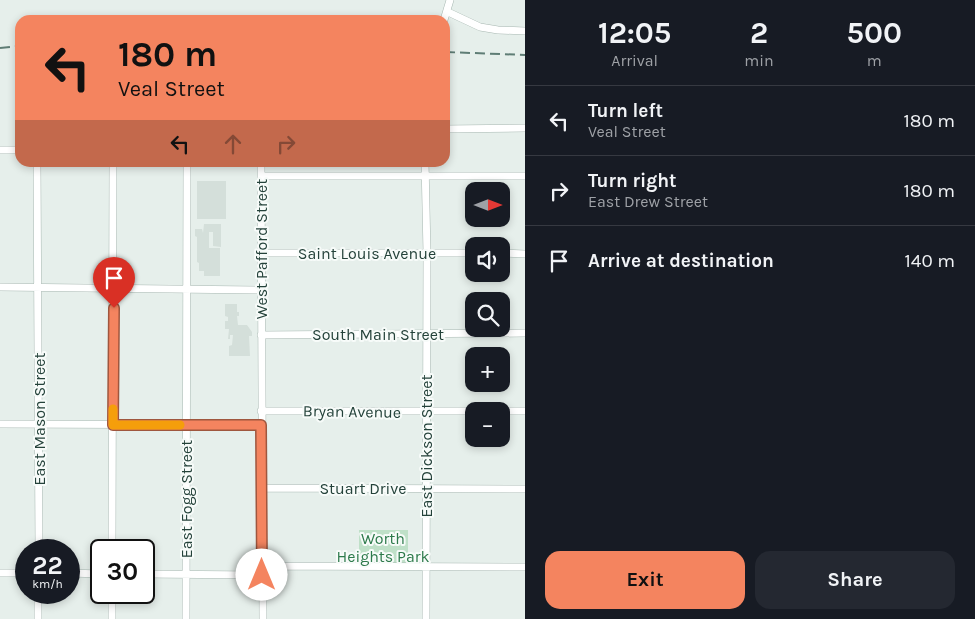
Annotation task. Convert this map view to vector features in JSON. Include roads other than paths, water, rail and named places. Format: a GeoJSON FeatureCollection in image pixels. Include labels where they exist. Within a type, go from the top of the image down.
{"type":"FeatureCollection","features":[{"type":"Feature","properties":{"kind":"street"},"geometry":{"type":"LineString","coordinates":[[446,15],[450,0]]}},
{"type":"Feature","properties":{"kind":"street"},"geometry":{"type":"LineString","coordinates":[[448,12],[480,27],[525,31]]}},
{"type":"Feature","properties":{"kind":"street"},"geometry":{"type":"LineString","coordinates":[[450,129],[525,128]]}},
{"type":"Feature","properties":{"kind":"street"},"geometry":{"type":"LineString","coordinates":[[0,150],[15,150]]}},
{"type":"Feature","properties":{"kind":"street","name":"East Mason Street"},"geometry":{"type":"LineString","coordinates":[[37,167],[39,288],[38,539]]}},
{"type":"Feature","properties":{"kind":"street"},"geometry":{"type":"LineString","coordinates":[[112,539],[113,167]]}},
{"type":"Feature","properties":{"kind":"street","name":"East Fogg Street"},"geometry":{"type":"LineString","coordinates":[[186,619],[187,167]]}},
{"type":"Feature","properties":{"kind":"street","name":"West Pafford Street"},"geometry":{"type":"LineString","coordinates":[[261,167],[262,619]]}},
{"type":"Feature","properties":{"kind":"street","name":"East Dickson Street"},"geometry":{"type":"LineString","coordinates":[[425,167],[427,253],[426,619]]}},
{"type":"Feature","properties":{"kind":"street"},"geometry":{"type":"LineString","coordinates":[[261,176],[525,176]]}},
{"type":"Feature","properties":{"kind":"street","name":"Saint Louis Avenue"},"geometry":{"type":"LineString","coordinates":[[261,253],[465,254]]}},
{"type":"Feature","properties":{"kind":"street"},"geometry":{"type":"LineString","coordinates":[[510,254],[525,254]]}},
{"type":"Feature","properties":{"kind":"street"},"geometry":{"type":"LineString","coordinates":[[0,287],[261,290]]}},
{"type":"Feature","properties":{"kind":"street","name":"South Main Street"},"geometry":{"type":"LineString","coordinates":[[261,335],[525,333]]}},
{"type":"Feature","properties":{"kind":"street","name":"Bryan Avenue"},"geometry":{"type":"LineString","coordinates":[[261,411],[465,411]]}},
{"type":"Feature","properties":{"kind":"street"},"geometry":{"type":"LineString","coordinates":[[510,411],[525,411]]}},
{"type":"Feature","properties":{"kind":"street"},"geometry":{"type":"LineString","coordinates":[[0,424],[261,425]]}},
{"type":"Feature","properties":{"kind":"street","name":"Stuart Drive"},"geometry":{"type":"LineString","coordinates":[[262,488],[525,489]]}},
{"type":"Feature","properties":{"kind":"street"},"geometry":{"type":"LineString","coordinates":[[262,566],[525,567]]}},
{"type":"Feature","properties":{"kind":"street"},"geometry":{"type":"LineString","coordinates":[[0,573],[15,573]]}},
{"type":"Feature","properties":{"kind":"street"},"geometry":{"type":"LineString","coordinates":[[155,574],[262,575]]}},
{"type":"Feature","properties":{"kind":"street"},"geometry":{"type":"LineString","coordinates":[[38,604],[38,619]]}},
{"type":"Feature","properties":{"kind":"street"},"geometry":{"type":"LineString","coordinates":[[112,604],[112,619]]}},
{"type":"Feature","properties":{"kind":"railway"},"geometry":{"type":"LineString","coordinates":[[0,48],[15,46]]}},
{"type":"Feature","properties":{"kind":"railway"},"geometry":{"type":"LineString","coordinates":[[450,52],[525,55]]}},
{"type":"Feature","properties":{"kind":"park label","name":"Worth Heights Park"},"geometry":{"type":"Point","coordinates":[383,547]}}]}
